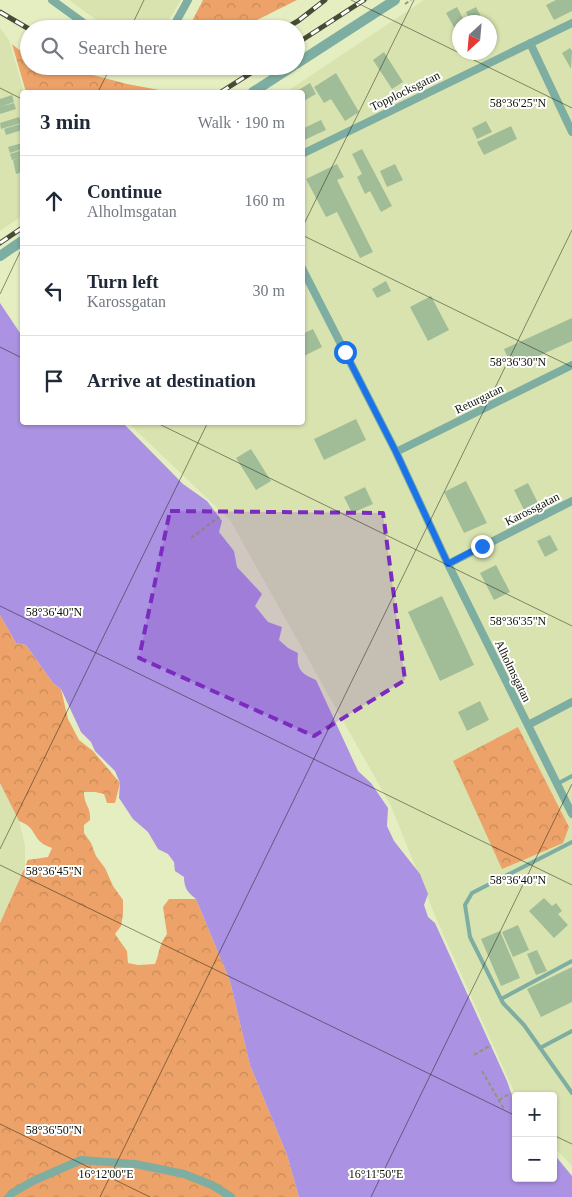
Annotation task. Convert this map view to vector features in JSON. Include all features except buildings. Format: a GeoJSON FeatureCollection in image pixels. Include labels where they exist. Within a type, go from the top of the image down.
{"type":"FeatureCollection","features":[{"type":"Feature","properties":{"kind":"street"},"geometry":{"type":"LineString","coordinates":[[52,0],[80,20]]}},
{"type":"Feature","properties":{"kind":"street"},"geometry":{"type":"LineString","coordinates":[[177,20],[188,0]]}},
{"type":"Feature","properties":{"kind":"street"},"geometry":{"type":"LineString","coordinates":[[305,58],[396,0]]}},
{"type":"Feature","properties":{"kind":"street","name":"Topplocksgatan"},"geometry":{"type":"LineString","coordinates":[[305,153],[572,23]]}},
{"type":"Feature","properties":{"kind":"street"},"geometry":{"type":"LineString","coordinates":[[530,43],[572,132]]}},
{"type":"Feature","properties":{"kind":"street"},"geometry":{"type":"LineString","coordinates":[[255,90],[279,75]]}},
{"type":"Feature","properties":{"kind":"street"},"geometry":{"type":"LineString","coordinates":[[0,256],[20,242]]}},
{"type":"Feature","properties":{"kind":"street","name":"Alholmsgatan"},"geometry":{"type":"LineString","coordinates":[[305,274],[396,452],[448,564],[572,814]]}},
{"type":"Feature","properties":{"kind":"street","name":"Returgatan"},"geometry":{"type":"LineString","coordinates":[[396,452],[572,366]]}},
{"type":"Feature","properties":{"kind":"street","name":"Karossgatan"},"geometry":{"type":"LineString","coordinates":[[448,564],[572,501]]}},
{"type":"Feature","properties":{"kind":"street"},"geometry":{"type":"LineString","coordinates":[[528,725],[572,702]]}},
{"type":"Feature","properties":{"kind":"street"},"geometry":{"type":"LineString","coordinates":[[9,1197],[12,1192],[35,1180],[81,1160],[135,1164],[184,1174],[212,1185],[231,1197]]}},
{"type":"Feature","properties":{"kind":"lane"},"geometry":{"type":"LineString","coordinates":[[557,784],[572,776]]}},
{"type":"Feature","properties":{"kind":"lane"},"geometry":{"type":"LineString","coordinates":[[572,842],[472,893],[465,905],[470,936],[501,999],[524,1025],[572,1093]]}},
{"type":"Feature","properties":{"kind":"lane"},"geometry":{"type":"LineString","coordinates":[[501,999],[572,961]]}},
{"type":"Feature","properties":{"kind":"lane"},"geometry":{"type":"LineString","coordinates":[[540,1048],[572,1031]]}},
{"type":"Feature","properties":{"kind":"path"},"geometry":{"type":"LineString","coordinates":[[191,538],[219,517]]}},
{"type":"Feature","properties":{"kind":"path"},"geometry":{"type":"LineString","coordinates":[[474,1055],[491,1045]]}},
{"type":"Feature","properties":{"kind":"path"},"geometry":{"type":"LineString","coordinates":[[482,1071],[504,1109]]}},
{"type":"Feature","properties":{"kind":"path"},"geometry":{"type":"LineString","coordinates":[[499,1100],[511,1093]]}},
{"type":"Feature","properties":{"kind":"highlighted area"},"geometry":{"type":"Polygon","coordinates":[[[170,511],[383,513],[405,680],[314,736],[139,658],[170,511]]]}},
{"type":"Feature","properties":{"kind":"shaded area"},"geometry":{"type":"Polygon","coordinates":[[[69,0],[181,0],[169,20],[97,20],[69,0]]]}},
{"type":"Feature","properties":{"kind":"shaded area"},"geometry":{"type":"Polygon","coordinates":[[[424,0],[572,0],[572,1166],[557,1150],[557,1092],[514,1092],[438,923],[391,806],[230,520],[130,425],[305,425],[305,90],[289,90],[424,0]]]}},
{"type":"Feature","properties":{"kind":"shaded area"},"geometry":{"type":"Polygon","coordinates":[[[0,28],[9,40],[23,90],[20,90],[20,217],[0,231],[0,28]]]}},
{"type":"Feature","properties":{"kind":"shaded area"},"geometry":{"type":"Polygon","coordinates":[[[0,303],[20,333],[20,425],[125,425],[183,484],[207,501],[222,521],[219,532],[234,551],[237,567],[262,594],[255,606],[268,622],[282,627],[279,640],[288,648],[298,653],[298,664],[301,671],[316,680],[358,771],[371,783],[388,808],[387,826],[394,841],[420,874],[428,894],[424,905],[428,917],[435,923],[512,1095],[512,1182],[557,1182],[557,1158],[572,1176],[572,1197],[299,1197],[287,1155],[250,1065],[230,981],[196,899],[187,890],[184,877],[175,871],[174,862],[168,854],[158,849],[148,832],[133,819],[119,798],[120,783],[115,771],[95,751],[91,742],[81,732],[61,689],[53,683],[26,645],[16,643],[0,615],[0,303]]]}},
{"type":"Feature","properties":{"kind":"shaded area"},"geometry":{"type":"Polygon","coordinates":[[[0,783],[19,821],[25,846],[25,865],[0,923],[0,783]]]}},
{"type":"Feature","properties":{"kind":"green space"},"geometry":{"type":"Polygon","coordinates":[[[203,0],[297,0],[257,20],[193,20],[203,0]]]}},
{"type":"Feature","properties":{"kind":"green space"},"geometry":{"type":"Polygon","coordinates":[[[12,44],[20,51],[20,71],[12,44]]]}},
{"type":"Feature","properties":{"kind":"green space"},"geometry":{"type":"Polygon","coordinates":[[[21,75],[93,75],[159,90],[25,90],[21,75]]]}},
{"type":"Feature","properties":{"kind":"green space"},"geometry":{"type":"Polygon","coordinates":[[[0,615],[16,643],[26,645],[53,683],[61,689],[68,719],[79,740],[93,751],[120,783],[115,803],[107,803],[104,794],[84,792],[90,820],[84,825],[84,833],[91,843],[96,856],[105,868],[113,886],[123,900],[121,926],[115,934],[127,951],[128,963],[138,965],[155,964],[167,934],[163,907],[169,899],[196,899],[230,981],[250,1065],[287,1155],[299,1197],[0,1197],[0,923],[28,860],[48,857],[52,848],[40,842],[30,827],[19,821],[0,783],[0,615]]]}},
{"type":"Feature","properties":{"kind":"green space"},"geometry":{"type":"Polygon","coordinates":[[[518,727],[569,827],[563,843],[502,869],[453,761],[518,727]]]}},
{"type":"Feature","properties":{"kind":"railway"},"geometry":{"type":"LineString","coordinates":[[299,20],[325,0]]}},
{"type":"Feature","properties":{"kind":"railway"},"geometry":{"type":"LineString","coordinates":[[305,38],[364,0]]}},
{"type":"Feature","properties":{"kind":"railway"},"geometry":{"type":"LineString","coordinates":[[0,12],[20,24]]}},
{"type":"Feature","properties":{"kind":"railway"},"geometry":{"type":"LineString","coordinates":[[224,90],[248,75]]}},
{"type":"Feature","properties":{"kind":"railway"},"geometry":{"type":"LineString","coordinates":[[0,243],[20,229]]}},
{"type":"Feature","properties":{"kind":"route"},"geometry":{"type":"LineString","coordinates":[[345,352],[396,452],[448,564],[482,546]]}}]}
